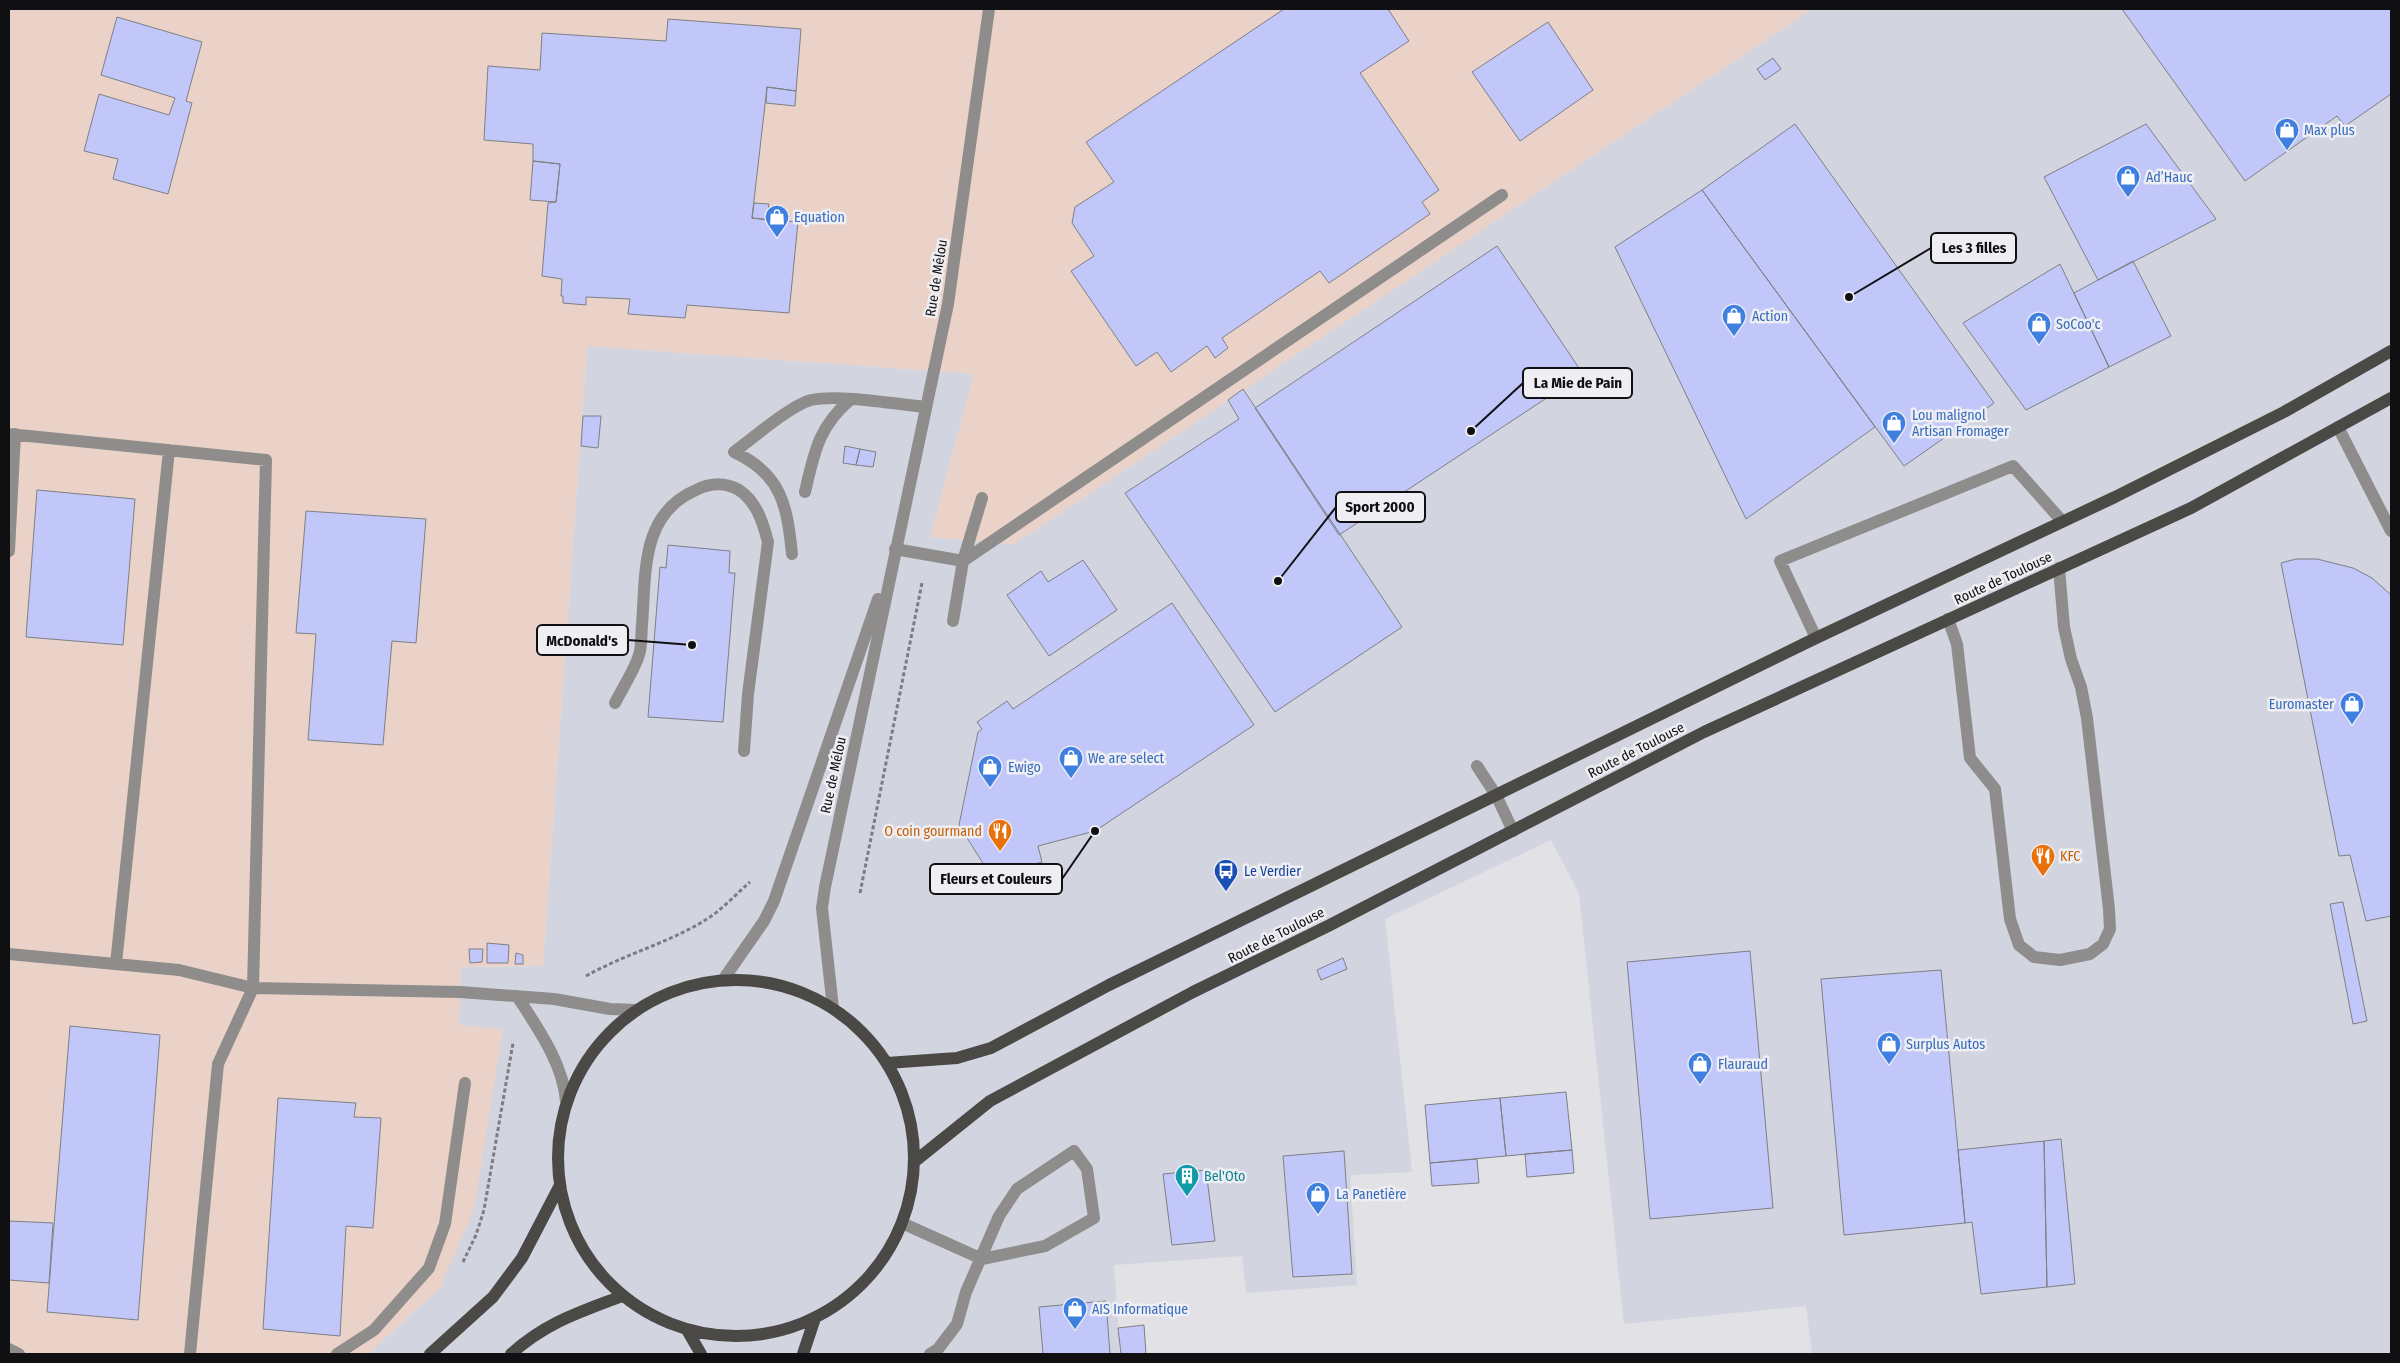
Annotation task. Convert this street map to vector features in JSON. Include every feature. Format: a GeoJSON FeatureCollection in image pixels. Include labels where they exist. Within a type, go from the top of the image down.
{"type":"FeatureCollection","features":[{"type":"Feature","properties":{"kind":"main road"},"geometry":{"type":"LineString","coordinates":[[888,1063],[957,1058],[991,1048],[1109,986],[1496,795],[2284,412],[2391,352]]}},
{"type":"Feature","properties":{"kind":"main road","name":"Route de Toulouse"},"geometry":{"type":"LineString","coordinates":[[914,1162],[990,1101],[1193,992],[1225,978],[1704,732],[2191,508],[2391,398]]}},
{"type":"Feature","properties":{"kind":"main road"},"geometry":{"type":"LineString","coordinates":[[723,980],[761,982],[798,991],[833,1008],[863,1033],[888,1063],[908,1111],[914,1162],[911,1194],[902,1223],[881,1262],[852,1294],[815,1318],[774,1332],[739,1335],[687,1330],[653,1316],[622,1296],[593,1266],[572,1229],[559,1187],[558,1137],[566,1101],[582,1068],[604,1038],[637,1010],[678,990],[723,980]]}},
{"type":"Feature","properties":{"kind":"main road"},"geometry":{"type":"LineString","coordinates":[[430,1354],[493,1297],[522,1258],[559,1187]]}},
{"type":"Feature","properties":{"kind":"main road"},"geometry":{"type":"LineString","coordinates":[[511,1354],[532,1336],[567,1316],[622,1296]]}},
{"type":"Feature","properties":{"kind":"main road"},"geometry":{"type":"LineString","coordinates":[[803,1354],[815,1318]]}},
{"type":"Feature","properties":{"kind":"main road"},"geometry":{"type":"LineString","coordinates":[[687,1330],[700,1354]]}},
{"type":"Feature","properties":{"kind":"street","name":"Rue de Mélou"},"geometry":{"type":"LineString","coordinates":[[833,1008],[822,908],[895,549],[948,304],[989,9]]}},
{"type":"Feature","properties":{"kind":"street"},"geometry":{"type":"LineString","coordinates":[[895,549],[963,562],[1502,195]]}},
{"type":"Feature","properties":{"kind":"street"},"geometry":{"type":"LineString","coordinates":[[792,554],[788,516],[780,490],[767,474],[751,460],[734,452],[809,400],[826,398],[926,406]]}},
{"type":"Feature","properties":{"kind":"street"},"geometry":{"type":"LineString","coordinates":[[805,492],[821,433],[834,414],[850,400]]}},
{"type":"Feature","properties":{"kind":"street"},"geometry":{"type":"LineString","coordinates":[[2338,428],[2391,531]]}},
{"type":"Feature","properties":{"kind":"street"},"geometry":{"type":"LineString","coordinates":[[9,551],[12,434],[266,460],[252,988],[218,1064],[190,1354]]}},
{"type":"Feature","properties":{"kind":"street"},"geometry":{"type":"LineString","coordinates":[[116,964],[169,450]]}},
{"type":"Feature","properties":{"kind":"street"},"geometry":{"type":"LineString","coordinates":[[1816,638],[1780,561],[2013,466],[2062,521]]}},
{"type":"Feature","properties":{"kind":"street"},"geometry":{"type":"LineString","coordinates":[[615,702],[639,654],[649,547],[654,528],[666,510],[685,494],[706,485],[727,484],[740,491],[755,506],[763,522],[768,542],[748,694],[744,751]]}},
{"type":"Feature","properties":{"kind":"street"},"geometry":{"type":"LineString","coordinates":[[953,621],[963,562],[982,498]]}},
{"type":"Feature","properties":{"kind":"street","name":"Rue de Mélou"},"geometry":{"type":"LineString","coordinates":[[723,980],[764,921],[774,901],[895,549]]}},
{"type":"Feature","properties":{"kind":"street"},"geometry":{"type":"LineString","coordinates":[[1948,620],[1957,644],[1970,758],[1995,789],[2010,919],[2019,945],[2034,957],[2060,960],[2090,954],[2103,944],[2110,929],[2109,909],[2087,718],[2081,687],[2071,659],[2064,627],[2059,568]]}},
{"type":"Feature","properties":{"kind":"street"},"geometry":{"type":"LineString","coordinates":[[1478,766],[1496,795],[1513,831]]}},
{"type":"Feature","properties":{"kind":"street"},"geometry":{"type":"LineString","coordinates":[[9,954],[179,970],[252,988],[460,992],[554,999],[610,1010],[637,1010]]}},
{"type":"Feature","properties":{"kind":"street"},"geometry":{"type":"LineString","coordinates":[[517,996],[556,1064],[565,1086],[566,1101]]}},
{"type":"Feature","properties":{"kind":"street"},"geometry":{"type":"LineString","coordinates":[[337,1354],[374,1330],[429,1268],[446,1224],[465,1083]]}},
{"type":"Feature","properties":{"kind":"street"},"geometry":{"type":"LineString","coordinates":[[902,1223],[982,1259],[1045,1246],[1094,1218],[1087,1169],[1074,1151],[1017,1189],[999,1216],[982,1259],[966,1292],[958,1324],[938,1348],[930,1354]]}},
{"type":"Feature","properties":{"kind":"street"},"geometry":{"type":"LineString","coordinates":[[9,1349],[19,1354]]}},
{"type":"Feature","properties":{"kind":"path"},"geometry":{"type":"LineString","coordinates":[[860,893],[928,555]]}},
{"type":"Feature","properties":{"kind":"path"},"geometry":{"type":"LineString","coordinates":[[578,980],[614,962],[684,932],[709,918],[756,878]]}},
{"type":"Feature","properties":{"kind":"shaded area"},"geometry":{"type":"Polygon","coordinates":[[[9,9],[1812,9],[1014,544],[930,537],[974,374],[587,346],[543,966],[461,967],[459,1025],[503,1029],[474,1210],[440,1288],[368,1354],[9,1354],[9,9]]]}},
{"type":"Feature","properties":{"kind":"shaded area"},"geometry":{"type":"Polygon","coordinates":[[[1812,9],[2391,9],[2391,1354],[1812,1354],[1806,1306],[1624,1324],[1579,893],[1551,840],[1385,919],[1412,1172],[1350,1175],[1357,1285],[1246,1293],[1242,1256],[1114,1265],[1120,1354],[368,1354],[440,1288],[503,1029],[459,1025],[461,967],[543,966],[587,346],[974,374],[930,537],[1014,544],[1812,9]]]}},
{"type":"Feature","properties":{"kind":"building"},"geometry":{"type":"Polygon","coordinates":[[[1284,9],[1388,9],[1409,41],[1360,73],[1439,190],[1422,202],[1430,214],[1329,283],[1320,271],[1222,338],[1228,348],[1215,358],[1207,346],[1171,372],[1157,352],[1136,366],[1071,271],[1094,256],[1072,223],[1075,207],[1114,182],[1086,142],[1284,9]]]}},
{"type":"Feature","properties":{"kind":"building"},"geometry":{"type":"Polygon","coordinates":[[[2122,9],[2391,9],[2391,94],[2345,126],[2337,116],[2245,181],[2122,9]]]}},
{"type":"Feature","properties":{"kind":"building"},"geometry":{"type":"Polygon","coordinates":[[[117,17],[202,42],[186,101],[192,103],[168,194],[113,179],[118,159],[84,151],[99,94],[169,115],[175,98],[101,75],[117,17]]]}},
{"type":"Feature","properties":{"kind":"building"},"geometry":{"type":"Polygon","coordinates":[[[668,19],[801,29],[796,91],[767,87],[752,218],[798,222],[789,313],[687,305],[685,318],[628,314],[630,299],[586,297],[586,305],[563,303],[563,296],[561,296],[562,279],[542,276],[548,203],[556,202],[560,164],[533,161],[533,144],[484,140],[488,66],[540,70],[542,33],[666,41],[668,19]]]}},
{"type":"Feature","properties":{"kind":"building"},"geometry":{"type":"Polygon","coordinates":[[[1548,22],[1593,90],[1520,141],[1472,72],[1548,22]]]}},
{"type":"Feature","properties":{"kind":"building"},"geometry":{"type":"Polygon","coordinates":[[[1773,58],[1781,69],[1765,80],[1757,69],[1773,58]]]}},
{"type":"Feature","properties":{"kind":"building"},"geometry":{"type":"Polygon","coordinates":[[[767,87],[796,91],[795,106],[766,103],[767,87]]]}},
{"type":"Feature","properties":{"kind":"building"},"geometry":{"type":"Polygon","coordinates":[[[1795,124],[1994,403],[1904,466],[1702,190],[1795,124]]]}},
{"type":"Feature","properties":{"kind":"building","name":"Ad’Hauc"},"geometry":{"type":"Polygon","coordinates":[[[2146,124],[2216,219],[2098,280],[2044,177],[2146,124]]]}},
{"type":"Feature","properties":{"kind":"building"},"geometry":{"type":"Polygon","coordinates":[[[533,161],[560,164],[556,202],[530,200],[533,161]]]}},
{"type":"Feature","properties":{"kind":"building","name":"Action"},"geometry":{"type":"Polygon","coordinates":[[[1702,190],[1875,427],[1746,519],[1615,247],[1702,190]]]}},
{"type":"Feature","properties":{"kind":"building"},"geometry":{"type":"Polygon","coordinates":[[[754,203],[769,204],[767,220],[752,218],[754,203]]]}},
{"type":"Feature","properties":{"kind":"building"},"geometry":{"type":"Polygon","coordinates":[[[1497,246],[1583,374],[1339,535],[1255,408],[1497,246]]]}},
{"type":"Feature","properties":{"kind":"building"},"geometry":{"type":"Polygon","coordinates":[[[2133,261],[2171,336],[2109,367],[2074,293],[2133,261]]]}},
{"type":"Feature","properties":{"kind":"building","name":"SoCoo'c"},"geometry":{"type":"Polygon","coordinates":[[[2060,264],[2109,367],[2026,410],[1963,323],[2060,264]]]}},
{"type":"Feature","properties":{"kind":"building"},"geometry":{"type":"Polygon","coordinates":[[[1243,389],[1402,627],[1275,712],[1125,493],[1239,419],[1228,400],[1243,389]]]}},
{"type":"Feature","properties":{"kind":"building"},"geometry":{"type":"Polygon","coordinates":[[[583,416],[601,416],[598,448],[581,446],[583,416]]]}},
{"type":"Feature","properties":{"kind":"building"},"geometry":{"type":"Polygon","coordinates":[[[845,446],[860,449],[856,465],[843,463],[845,446]]]}},
{"type":"Feature","properties":{"kind":"building"},"geometry":{"type":"Polygon","coordinates":[[[860,449],[876,452],[873,467],[856,465],[860,449]]]}},
{"type":"Feature","properties":{"kind":"building"},"geometry":{"type":"Polygon","coordinates":[[[37,490],[135,499],[123,645],[26,637],[37,490]]]}},
{"type":"Feature","properties":{"kind":"building"},"geometry":{"type":"Polygon","coordinates":[[[306,511],[426,519],[416,643],[392,641],[383,745],[308,740],[316,634],[296,633],[306,511]]]}},
{"type":"Feature","properties":{"kind":"building"},"geometry":{"type":"Polygon","coordinates":[[[668,545],[730,551],[729,573],[735,573],[723,722],[648,717],[660,567],[666,568],[668,545]]]}},
{"type":"Feature","properties":{"kind":"building","name":"Euromaster"},"geometry":{"type":"Polygon","coordinates":[[[2296,559],[2317,559],[2353,568],[2372,578],[2391,595],[2391,916],[2366,921],[2350,855],[2339,856],[2281,563],[2296,559]]]}},
{"type":"Feature","properties":{"kind":"building"},"geometry":{"type":"Polygon","coordinates":[[[1083,560],[1117,610],[1049,656],[1007,595],[1041,571],[1048,582],[1083,560]]]}},
{"type":"Feature","properties":{"kind":"building","name":"We are select"},"geometry":{"type":"Polygon","coordinates":[[[1172,603],[1254,725],[1095,831],[1038,846],[1042,862],[991,876],[959,825],[978,732],[982,729],[977,722],[1007,701],[1013,709],[1172,603]]]}},
{"type":"Feature","properties":{"kind":"building"},"geometry":{"type":"Polygon","coordinates":[[[2343,902],[2367,1021],[2353,1024],[2330,904],[2343,902]]]}},
{"type":"Feature","properties":{"kind":"building"},"geometry":{"type":"Polygon","coordinates":[[[487,943],[509,945],[508,963],[487,963],[487,943]]]}},
{"type":"Feature","properties":{"kind":"building"},"geometry":{"type":"Polygon","coordinates":[[[469,949],[483,949],[482,962],[470,963],[469,949]]]}},
{"type":"Feature","properties":{"kind":"building","name":"Flauraud"},"geometry":{"type":"Polygon","coordinates":[[[1750,951],[1773,1208],[1650,1219],[1627,962],[1750,951]]]}},
{"type":"Feature","properties":{"kind":"building"},"geometry":{"type":"Polygon","coordinates":[[[516,953],[523,955],[523,964],[515,964],[516,953]]]}},
{"type":"Feature","properties":{"kind":"building"},"geometry":{"type":"Polygon","coordinates":[[[1343,958],[1347,969],[1321,980],[1317,970],[1343,958]]]}},
{"type":"Feature","properties":{"kind":"building","name":"Surplus Autos"},"geometry":{"type":"Polygon","coordinates":[[[1941,970],[1965,1223],[1844,1235],[1821,979],[1941,970]]]}},
{"type":"Feature","properties":{"kind":"building"},"geometry":{"type":"Polygon","coordinates":[[[70,1026],[160,1035],[138,1320],[47,1312],[70,1026]]]}},
{"type":"Feature","properties":{"kind":"building"},"geometry":{"type":"Polygon","coordinates":[[[1566,1092],[1572,1150],[1506,1156],[1500,1098],[1566,1092]]]}},
{"type":"Feature","properties":{"kind":"building"},"geometry":{"type":"Polygon","coordinates":[[[278,1098],[356,1103],[354,1117],[381,1118],[373,1228],[346,1226],[340,1336],[263,1329],[278,1098]]]}},
{"type":"Feature","properties":{"kind":"building"},"geometry":{"type":"Polygon","coordinates":[[[1500,1098],[1506,1156],[1430,1163],[1425,1105],[1500,1098]]]}},
{"type":"Feature","properties":{"kind":"building"},"geometry":{"type":"Polygon","coordinates":[[[2061,1139],[2075,1284],[2047,1287],[2044,1141],[2061,1139]]]}},
{"type":"Feature","properties":{"kind":"building"},"geometry":{"type":"Polygon","coordinates":[[[2044,1141],[2047,1287],[1981,1294],[1972,1222],[1965,1223],[1958,1150],[2044,1141]]]}},
{"type":"Feature","properties":{"kind":"building"},"geometry":{"type":"Polygon","coordinates":[[[1572,1150],[1574,1173],[1527,1177],[1525,1154],[1572,1150]]]}},
{"type":"Feature","properties":{"kind":"building","name":"La Panetière"},"geometry":{"type":"Polygon","coordinates":[[[1344,1151],[1352,1274],[1293,1277],[1283,1156],[1344,1151]]]}},
{"type":"Feature","properties":{"kind":"building"},"geometry":{"type":"Polygon","coordinates":[[[1477,1159],[1479,1183],[1432,1186],[1430,1163],[1477,1159]]]}},
{"type":"Feature","properties":{"kind":"building","name":"Bel'Oto"},"geometry":{"type":"Polygon","coordinates":[[[1206,1170],[1215,1241],[1172,1245],[1163,1174],[1206,1170]]]}},
{"type":"Feature","properties":{"kind":"building"},"geometry":{"type":"Polygon","coordinates":[[[9,1221],[53,1223],[49,1283],[9,1280],[9,1221]]]}},
{"type":"Feature","properties":{"kind":"building","name":"AIS Informatique"},"geometry":{"type":"Polygon","coordinates":[[[1106,1301],[1110,1354],[1043,1354],[1039,1307],[1106,1301]]]}},
{"type":"Feature","properties":{"kind":"building"},"geometry":{"type":"Polygon","coordinates":[[[1144,1325],[1146,1354],[1121,1354],[1118,1328],[1144,1325]]]}},
{"type":"Feature","properties":{"kind":"place","name":"Max plus"},"geometry":{"type":"Point","coordinates":[2287,151]}},
{"type":"Feature","properties":{"kind":"place","name":"Ad’Hauc"},"geometry":{"type":"Point","coordinates":[2128,198]}},
{"type":"Feature","properties":{"kind":"place","name":"Equation"},"geometry":{"type":"Point","coordinates":[777,238]}},
{"type":"Feature","properties":{"kind":"place","name":"Les 3 filles"},"geometry":{"type":"Point","coordinates":[1849,297]}},
{"type":"Feature","properties":{"kind":"place","name":"Action"},"geometry":{"type":"Point","coordinates":[1734,337]}},
{"type":"Feature","properties":{"kind":"place","name":"SoCoo'c"},"geometry":{"type":"Point","coordinates":[2039,345]}},
{"type":"Feature","properties":{"kind":"place","name":"La Mie de Pain"},"geometry":{"type":"Point","coordinates":[1471,431]}},
{"type":"Feature","properties":{"kind":"place","name":"Lou malignol Artisan Fromager"},"geometry":{"type":"Point","coordinates":[1894,444]}},
{"type":"Feature","properties":{"kind":"place","name":"Sport 2000"},"geometry":{"type":"Point","coordinates":[1278,581]}},
{"type":"Feature","properties":{"kind":"place","name":"McDonald's"},"geometry":{"type":"Point","coordinates":[692,645]}},
{"type":"Feature","properties":{"kind":"place","name":"Euromaster"},"geometry":{"type":"Point","coordinates":[2352,725]}},
{"type":"Feature","properties":{"kind":"place","name":"We are select"},"geometry":{"type":"Point","coordinates":[1071,779]}},
{"type":"Feature","properties":{"kind":"place","name":"Ewigo"},"geometry":{"type":"Point","coordinates":[990,788]}},
{"type":"Feature","properties":{"kind":"place","name":"Fleurs et Couleurs"},"geometry":{"type":"Point","coordinates":[1095,831]}},
{"type":"Feature","properties":{"kind":"place","name":"O coin gourmand"},"geometry":{"type":"Point","coordinates":[1000,852]}},
{"type":"Feature","properties":{"kind":"place","name":"KFC"},"geometry":{"type":"Point","coordinates":[2043,877]}},
{"type":"Feature","properties":{"kind":"place","name":"Le Verdier"},"geometry":{"type":"Point","coordinates":[1226,892]}},
{"type":"Feature","properties":{"kind":"place","name":"Surplus Autos"},"geometry":{"type":"Point","coordinates":[1889,1065]}},
{"type":"Feature","properties":{"kind":"place","name":"Flauraud"},"geometry":{"type":"Point","coordinates":[1700,1085]}},
{"type":"Feature","properties":{"kind":"place","name":"Bel'Oto"},"geometry":{"type":"Point","coordinates":[1187,1197]}},
{"type":"Feature","properties":{"kind":"place","name":"La Panetière"},"geometry":{"type":"Point","coordinates":[1318,1215]}},
{"type":"Feature","properties":{"kind":"place","name":"AIS Informatique"},"geometry":{"type":"Point","coordinates":[1075,1330]}}]}
